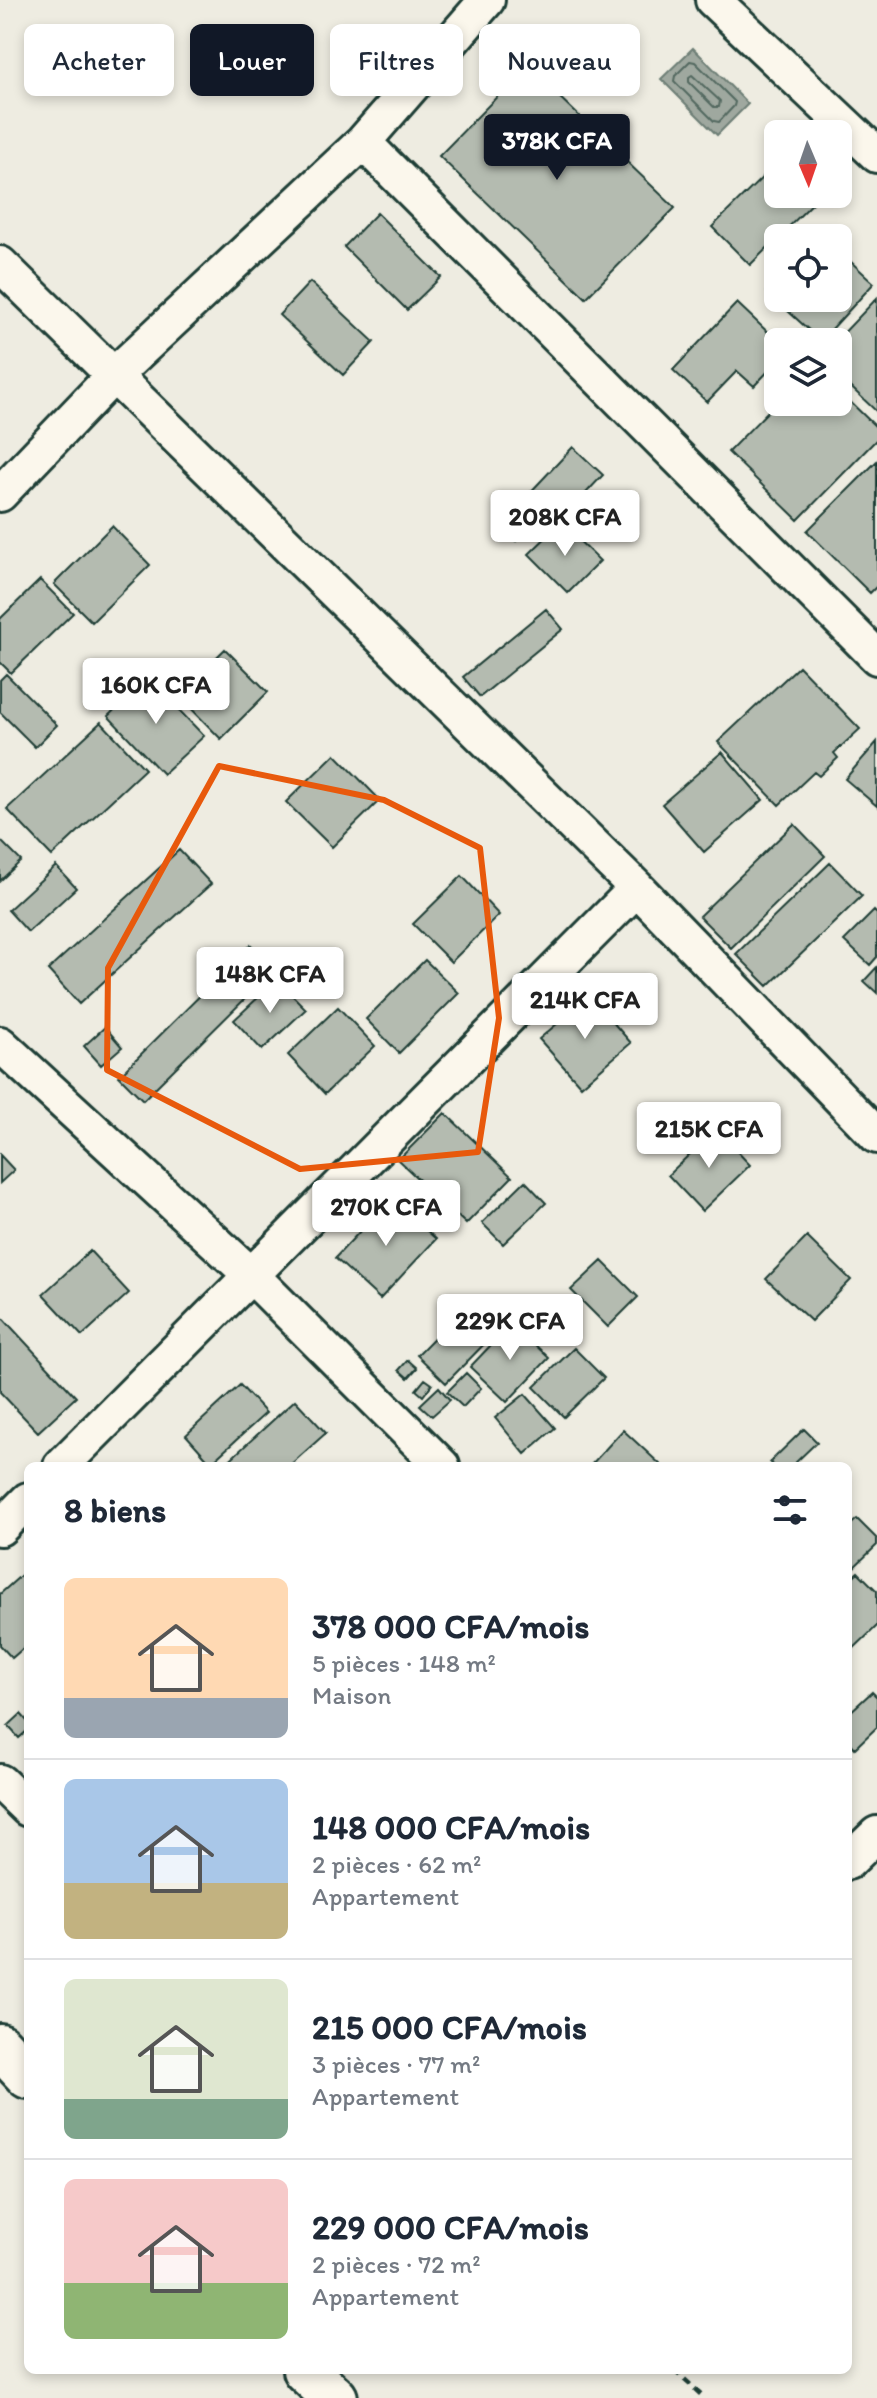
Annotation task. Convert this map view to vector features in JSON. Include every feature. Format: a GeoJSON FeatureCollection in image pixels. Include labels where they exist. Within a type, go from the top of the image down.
{"type":"FeatureCollection","features":[{"type":"Feature","properties":{"kind":"highway"},"geometry":{"type":"LineString","coordinates":[[0,2046],[24,2072]]}},
{"type":"Feature","properties":{"kind":"highway"},"geometry":{"type":"LineString","coordinates":[[309,2374],[335,2398]]}},
{"type":"Feature","properties":{"kind":"street"},"geometry":{"type":"LineString","coordinates":[[0,494],[114,375],[363,142],[487,0]]}},
{"type":"Feature","properties":{"kind":"street"},"geometry":{"type":"LineString","coordinates":[[713,0],[877,155]]}},
{"type":"Feature","properties":{"kind":"street"},"geometry":{"type":"LineString","coordinates":[[363,142],[877,657]]}},
{"type":"Feature","properties":{"kind":"street"},"geometry":{"type":"LineString","coordinates":[[0,264],[637,888],[877,1136]]}},
{"type":"Feature","properties":{"kind":"street"},"geometry":{"type":"LineString","coordinates":[[65,1462],[637,888]]}},
{"type":"Feature","properties":{"kind":"street"},"geometry":{"type":"LineString","coordinates":[[0,1044],[251,1275],[438,1462]]}},
{"type":"Feature","properties":{"kind":"street"},"geometry":{"type":"LineString","coordinates":[[0,1528],[24,1504]]}},
{"type":"Feature","properties":{"kind":"street"},"geometry":{"type":"LineString","coordinates":[[0,1782],[24,1805]]}},
{"type":"Feature","properties":{"kind":"street"},"geometry":{"type":"LineString","coordinates":[[852,1858],[877,1834]]}},
{"type":"Feature","properties":{"kind":"path"},"geometry":{"type":"LineString","coordinates":[[678,2374],[705,2398]]}},
{"type":"Feature","properties":{"kind":"highlighted area"},"geometry":{"type":"Polygon","coordinates":[[[219,766],[384,800],[480,848],[499,1018],[478,1152],[300,1169],[107,1070],[108,968],[219,766]]]}},
{"type":"Feature","properties":{"kind":"water"},"geometry":{"type":"Polygon","coordinates":[[[693,48],[748,104],[717,135],[661,79],[693,48]]]}},
{"type":"Feature","properties":{"kind":"building"},"geometry":{"type":"Polygon","coordinates":[[[498,96],[558,96],[675,208],[586,298],[439,156],[498,96]]]}},
{"type":"Feature","properties":{"kind":"building"},"geometry":{"type":"Polygon","coordinates":[[[764,176],[764,208],[808,208],[792,224],[764,224],[764,251],[750,265],[712,227],[764,176]]]}},
{"type":"Feature","properties":{"kind":"building"},"geometry":{"type":"Polygon","coordinates":[[[377,213],[441,277],[407,310],[344,247],[377,213]]]}},
{"type":"Feature","properties":{"kind":"building"},"geometry":{"type":"Polygon","coordinates":[[[852,263],[874,283],[852,307],[852,263]]]}},
{"type":"Feature","properties":{"kind":"building"},"geometry":{"type":"Polygon","coordinates":[[[310,282],[374,342],[343,375],[279,315],[310,282]]]}},
{"type":"Feature","properties":{"kind":"building"},"geometry":{"type":"Polygon","coordinates":[[[877,298],[877,412],[852,388],[852,328],[848,328],[877,298]]]}},
{"type":"Feature","properties":{"kind":"building"},"geometry":{"type":"Polygon","coordinates":[[[737,303],[764,329],[764,376],[754,386],[737,371],[707,402],[673,370],[737,303]]]}},
{"type":"Feature","properties":{"kind":"building"},"geometry":{"type":"Polygon","coordinates":[[[789,312],[848,312],[833,328],[807,328],[789,312]]]}},
{"type":"Feature","properties":{"kind":"building"},"geometry":{"type":"Polygon","coordinates":[[[852,404],[877,428],[877,439],[798,520],[728,452],[764,415],[852,416],[852,404]]]}},
{"type":"Feature","properties":{"kind":"building"},"geometry":{"type":"Polygon","coordinates":[[[573,447],[603,475],[554,527],[524,499],[573,447]]]}},
{"type":"Feature","properties":{"kind":"building"},"geometry":{"type":"Polygon","coordinates":[[[877,461],[877,586],[870,593],[807,531],[877,461]]]}},
{"type":"Feature","properties":{"kind":"building"},"geometry":{"type":"Polygon","coordinates":[[[511,511],[529,526],[516,541],[498,526],[511,511]]]}},
{"type":"Feature","properties":{"kind":"building"},"geometry":{"type":"Polygon","coordinates":[[[561,523],[600,561],[568,593],[529,554],[561,523]]]}},
{"type":"Feature","properties":{"kind":"building"},"geometry":{"type":"Polygon","coordinates":[[[112,526],[150,565],[92,622],[54,584],[112,526]]]}},
{"type":"Feature","properties":{"kind":"building"},"geometry":{"type":"Polygon","coordinates":[[[40,580],[73,613],[11,673],[0,662],[0,619],[40,580]]]}},
{"type":"Feature","properties":{"kind":"building"},"geometry":{"type":"Polygon","coordinates":[[[546,609],[563,629],[480,697],[463,677],[546,609]]]}},
{"type":"Feature","properties":{"kind":"building"},"geometry":{"type":"Polygon","coordinates":[[[225,649],[268,692],[221,739],[178,695],[225,649]]]}},
{"type":"Feature","properties":{"kind":"building"},"geometry":{"type":"Polygon","coordinates":[[[799,666],[860,729],[834,753],[838,758],[819,776],[814,772],[779,805],[718,742],[799,666]]]}},
{"type":"Feature","properties":{"kind":"building"},"geometry":{"type":"Polygon","coordinates":[[[6,674],[57,725],[35,747],[0,712],[0,680],[6,674]]]}},
{"type":"Feature","properties":{"kind":"building"},"geometry":{"type":"Polygon","coordinates":[[[148,678],[204,736],[163,774],[108,716],[148,678]]]}},
{"type":"Feature","properties":{"kind":"building"},"geometry":{"type":"Polygon","coordinates":[[[101,722],[145,769],[52,856],[7,809],[101,722]]]}},
{"type":"Feature","properties":{"kind":"building"},"geometry":{"type":"Polygon","coordinates":[[[877,742],[877,806],[845,779],[877,742]]]}},
{"type":"Feature","properties":{"kind":"building"},"geometry":{"type":"Polygon","coordinates":[[[722,752],[763,800],[704,852],[662,804],[722,752]]]}},
{"type":"Feature","properties":{"kind":"building"},"geometry":{"type":"Polygon","coordinates":[[[335,754],[380,800],[332,847],[286,802],[335,754]]]}},
{"type":"Feature","properties":{"kind":"building"},"geometry":{"type":"Polygon","coordinates":[[[794,824],[825,856],[731,948],[699,916],[794,824]]]}},
{"type":"Feature","properties":{"kind":"building"},"geometry":{"type":"Polygon","coordinates":[[[0,840],[21,861],[0,881],[0,840]]]}},
{"type":"Feature","properties":{"kind":"building"},"geometry":{"type":"Polygon","coordinates":[[[179,850],[211,884],[79,1004],[48,970],[179,850]]]}},
{"type":"Feature","properties":{"kind":"building"},"geometry":{"type":"Polygon","coordinates":[[[830,863],[862,896],[768,986],[736,954],[830,863]]]}},
{"type":"Feature","properties":{"kind":"building"},"geometry":{"type":"Polygon","coordinates":[[[56,866],[76,888],[28,932],[8,910],[56,866]]]}},
{"type":"Feature","properties":{"kind":"building"},"geometry":{"type":"Polygon","coordinates":[[[462,876],[499,915],[451,962],[413,924],[462,876]]]}},
{"type":"Feature","properties":{"kind":"building"},"geometry":{"type":"Polygon","coordinates":[[[874,911],[877,914],[877,957],[870,965],[844,941],[874,911]]]}},
{"type":"Feature","properties":{"kind":"building"},"geometry":{"type":"Polygon","coordinates":[[[251,945],[275,969],[143,1100],[119,1076],[251,945]]]}},
{"type":"Feature","properties":{"kind":"building"},"geometry":{"type":"Polygon","coordinates":[[[425,960],[459,993],[399,1053],[366,1019],[425,960]]]}},
{"type":"Feature","properties":{"kind":"building"},"geometry":{"type":"Polygon","coordinates":[[[877,967],[877,993],[864,981],[877,967]]]}},
{"type":"Feature","properties":{"kind":"building"},"geometry":{"type":"Polygon","coordinates":[[[277,980],[306,1009],[262,1050],[234,1020],[277,980]]]}},
{"type":"Feature","properties":{"kind":"building"},"geometry":{"type":"Polygon","coordinates":[[[590,996],[631,1043],[581,1086],[539,1039],[590,996]]]}},
{"type":"Feature","properties":{"kind":"building"},"geometry":{"type":"Polygon","coordinates":[[[338,1007],[375,1046],[325,1094],[288,1055],[338,1007]]]}},
{"type":"Feature","properties":{"kind":"building"},"geometry":{"type":"Polygon","coordinates":[[[105,1027],[122,1047],[101,1065],[84,1046],[105,1027]]]}},
{"type":"Feature","properties":{"kind":"building"},"geometry":{"type":"Polygon","coordinates":[[[445,1113],[512,1177],[466,1224],[398,1160],[445,1113]]]}},
{"type":"Feature","properties":{"kind":"building"},"geometry":{"type":"Polygon","coordinates":[[[716,1129],[750,1165],[702,1211],[668,1175],[716,1129]]]}},
{"type":"Feature","properties":{"kind":"building"},"geometry":{"type":"Polygon","coordinates":[[[0,1155],[14,1170],[0,1183],[0,1155]]]}},
{"type":"Feature","properties":{"kind":"building"},"geometry":{"type":"Polygon","coordinates":[[[525,1181],[546,1203],[503,1244],[482,1223],[525,1181]]]}},
{"type":"Feature","properties":{"kind":"building"},"geometry":{"type":"Polygon","coordinates":[[[391,1198],[436,1239],[380,1299],[335,1258],[391,1198]]]}},
{"type":"Feature","properties":{"kind":"building"},"geometry":{"type":"Polygon","coordinates":[[[807,1237],[851,1280],[811,1321],[766,1279],[807,1237]]]}},
{"type":"Feature","properties":{"kind":"building"},"geometry":{"type":"Polygon","coordinates":[[[90,1251],[129,1293],[82,1336],[43,1294],[90,1251]]]}},
{"type":"Feature","properties":{"kind":"building"},"geometry":{"type":"Polygon","coordinates":[[[602,1261],[638,1297],[608,1327],[571,1290],[602,1261]]]}},
{"type":"Feature","properties":{"kind":"building"},"geometry":{"type":"Polygon","coordinates":[[[469,1302],[498,1330],[446,1383],[417,1355],[469,1302]]]}},
{"type":"Feature","properties":{"kind":"building"},"geometry":{"type":"Polygon","coordinates":[[[0,1315],[76,1397],[38,1432],[0,1392],[0,1315]]]}},
{"type":"Feature","properties":{"kind":"building"},"geometry":{"type":"Polygon","coordinates":[[[512,1323],[549,1358],[507,1402],[470,1367],[512,1323]]]}},
{"type":"Feature","properties":{"kind":"building"},"geometry":{"type":"Polygon","coordinates":[[[574,1348],[604,1378],[564,1417],[534,1387],[574,1348]]]}},
{"type":"Feature","properties":{"kind":"building"},"geometry":{"type":"Polygon","coordinates":[[[408,1360],[417,1368],[408,1378],[399,1370],[408,1360]]]}},
{"type":"Feature","properties":{"kind":"building"},"geometry":{"type":"Polygon","coordinates":[[[466,1373],[481,1388],[463,1407],[447,1392],[466,1373]]]}},
{"type":"Feature","properties":{"kind":"building"},"geometry":{"type":"Polygon","coordinates":[[[425,1379],[432,1384],[423,1396],[416,1390],[425,1379]]]}},
{"type":"Feature","properties":{"kind":"building"},"geometry":{"type":"Polygon","coordinates":[[[240,1385],[266,1413],[212,1462],[186,1435],[240,1385]]]}},
{"type":"Feature","properties":{"kind":"building"},"geometry":{"type":"Polygon","coordinates":[[[439,1387],[450,1400],[432,1416],[420,1405],[439,1387]]]}},
{"type":"Feature","properties":{"kind":"building"},"geometry":{"type":"Polygon","coordinates":[[[525,1394],[555,1428],[525,1454],[495,1418],[525,1394]]]}},
{"type":"Feature","properties":{"kind":"building"},"geometry":{"type":"Polygon","coordinates":[[[295,1400],[326,1433],[293,1462],[227,1462],[295,1400]]]}},
{"type":"Feature","properties":{"kind":"building"},"geometry":{"type":"Polygon","coordinates":[[[804,1429],[817,1442],[796,1462],[770,1462],[804,1429]]]}},
{"type":"Feature","properties":{"kind":"building"},"geometry":{"type":"Polygon","coordinates":[[[623,1430],[658,1462],[594,1462],[623,1430]]]}},
{"type":"Feature","properties":{"kind":"building"},"geometry":{"type":"Polygon","coordinates":[[[857,1519],[877,1539],[877,1545],[852,1569],[852,1523],[857,1519]]]}},
{"type":"Feature","properties":{"kind":"building"},"geometry":{"type":"Polygon","coordinates":[[[858,1572],[877,1591],[877,1626],[852,1650],[852,1577],[858,1572]]]}},
{"type":"Feature","properties":{"kind":"building"},"geometry":{"type":"Polygon","coordinates":[[[24,1573],[24,1648],[12,1658],[0,1645],[0,1594],[24,1573]]]}},
{"type":"Feature","properties":{"kind":"building"},"geometry":{"type":"Polygon","coordinates":[[[872,1692],[877,1697],[877,1727],[855,1748],[852,1745],[852,1710],[872,1692]]]}},
{"type":"Feature","properties":{"kind":"building"},"geometry":{"type":"Polygon","coordinates":[[[21,1714],[24,1717],[24,1734],[19,1738],[8,1726],[21,1714]]]}}]}
